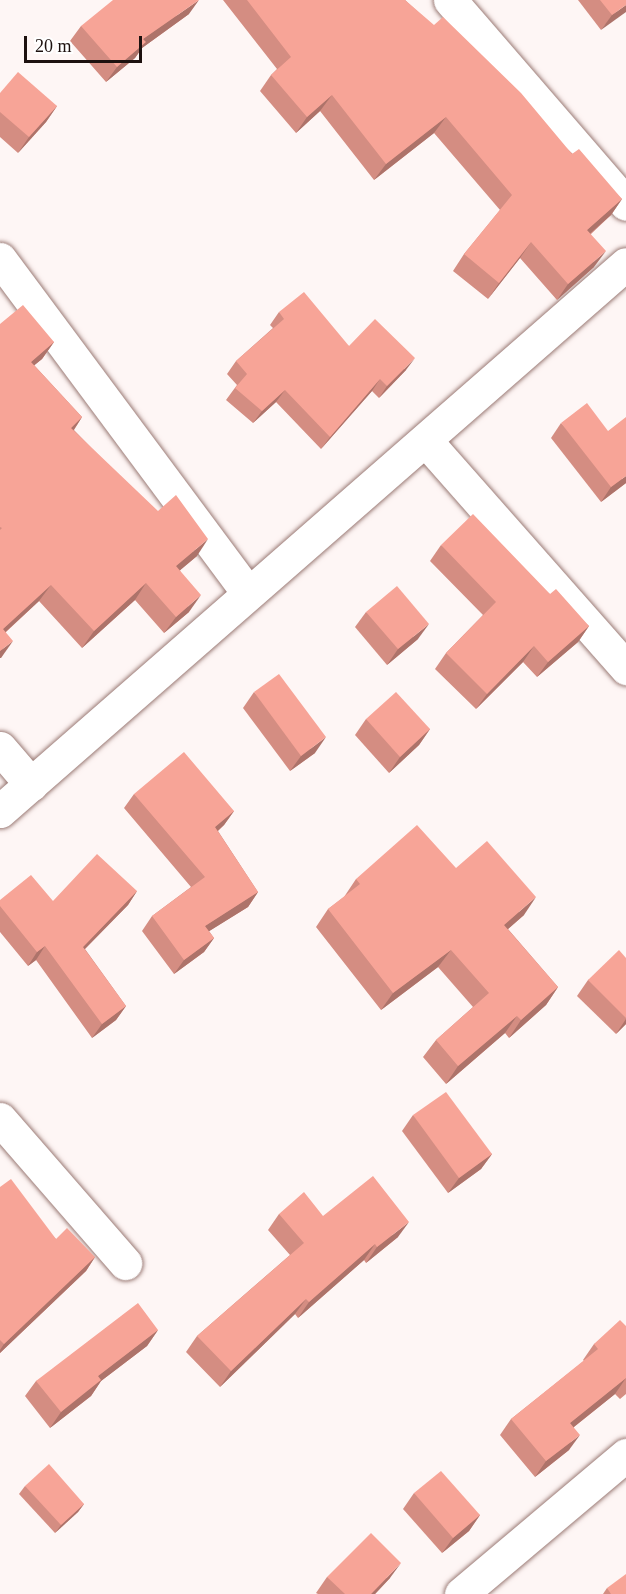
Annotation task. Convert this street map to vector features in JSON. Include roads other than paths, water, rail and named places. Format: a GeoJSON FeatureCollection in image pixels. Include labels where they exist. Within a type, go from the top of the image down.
{"type":"FeatureCollection","features":[{"type":"Feature","properties":{"kind":"street"},"geometry":{"type":"LineString","coordinates":[[450,0],[626,204]]}},
{"type":"Feature","properties":{"kind":"street"},"geometry":{"type":"LineString","coordinates":[[0,259],[248,593]]}},
{"type":"Feature","properties":{"kind":"street"},"geometry":{"type":"LineString","coordinates":[[0,810],[426,441],[626,264]]}},
{"type":"Feature","properties":{"kind":"street"},"geometry":{"type":"LineString","coordinates":[[426,441],[626,668]]}},
{"type":"Feature","properties":{"kind":"street"},"geometry":{"type":"LineString","coordinates":[[0,748],[31,784]]}},
{"type":"Feature","properties":{"kind":"street"},"geometry":{"type":"LineString","coordinates":[[0,1119],[125,1263]]}},
{"type":"Feature","properties":{"kind":"street"},"geometry":{"type":"LineString","coordinates":[[461,1594],[626,1455]]}}]}
